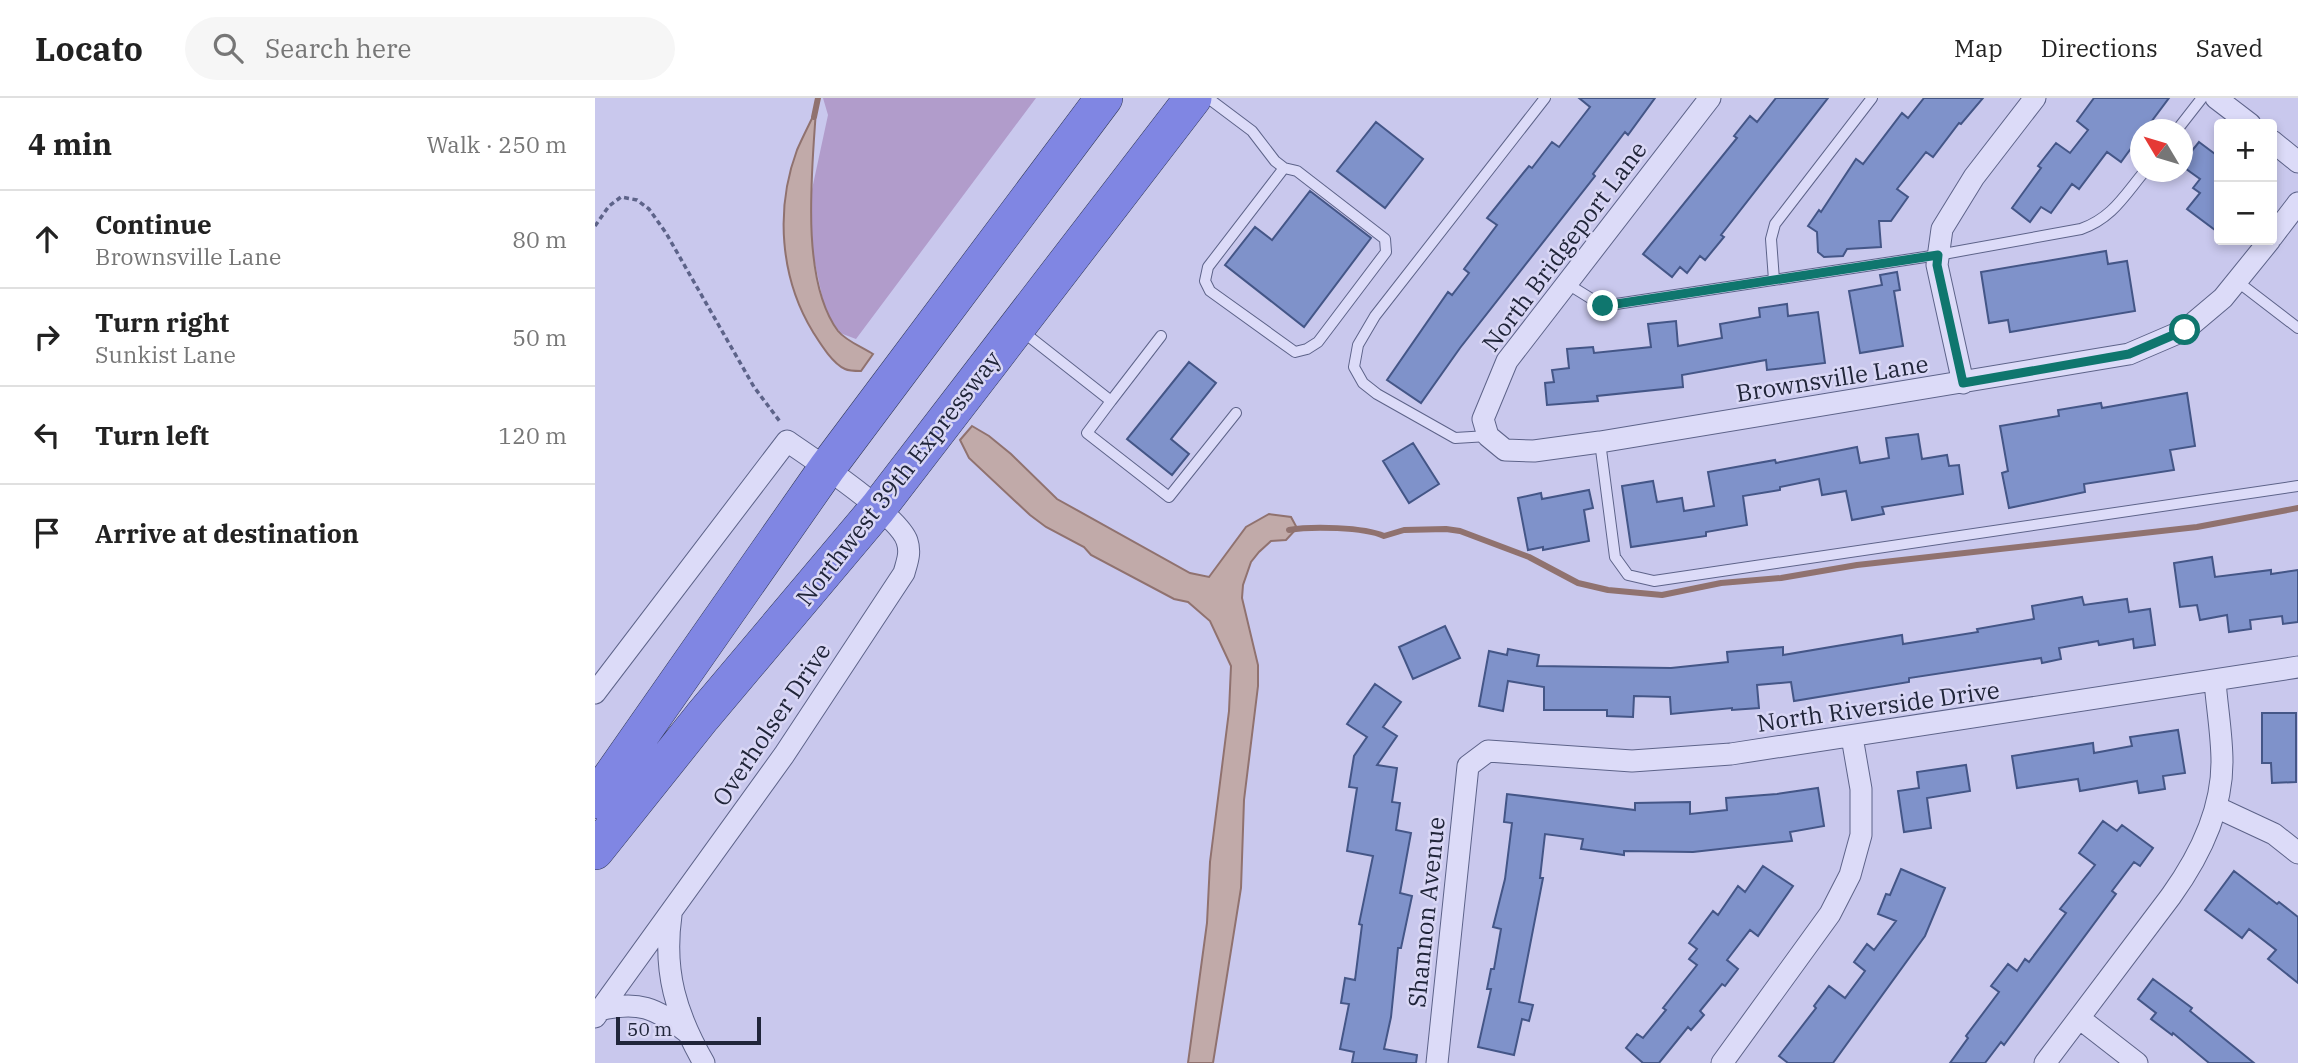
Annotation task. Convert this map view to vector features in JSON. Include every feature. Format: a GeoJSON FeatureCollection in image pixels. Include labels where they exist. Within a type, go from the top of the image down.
{"type":"FeatureCollection","features":[{"type":"Feature","properties":{"kind":"highway"},"geometry":{"type":"LineString","coordinates":[[595,800],[827,468],[1104,98]]}},
{"type":"Feature","properties":{"kind":"highway","name":"Northwest 39th Expressway"},"geometry":{"type":"LineString","coordinates":[[595,850],[702,717],[878,508],[1193,98]]}},
{"type":"Feature","properties":{"kind":"street","name":"North Bridgeport Lane"},"geometry":{"type":"LineString","coordinates":[[1488,436],[1483,419],[1507,361],[1710,98]]}},
{"type":"Feature","properties":{"kind":"street"},"geometry":{"type":"LineString","coordinates":[[1963,383],[1937,265],[1942,229],[1974,177],[2035,98]]}},
{"type":"Feature","properties":{"kind":"street"},"geometry":{"type":"LineString","coordinates":[[2216,98],[2243,119]]}},
{"type":"Feature","properties":{"kind":"street"},"geometry":{"type":"LineString","coordinates":[[2277,145],[2298,162]]}},
{"type":"Feature","properties":{"kind":"street","name":"Brownsville Lane"},"geometry":{"type":"LineString","coordinates":[[2277,230],[2298,203]]}},
{"type":"Feature","properties":{"kind":"street","name":"Brownsville Lane"},"geometry":{"type":"LineString","coordinates":[[1488,436],[1505,450],[1534,451],[2129,354],[2185,330],[2223,298],[2266,245]]}},
{"type":"Feature","properties":{"kind":"street","name":"Overholser Drive"},"geometry":{"type":"LineString","coordinates":[[597,1014],[784,755],[904,573],[910,555],[907,538],[878,508],[787,441]]}},
{"type":"Feature","properties":{"kind":"street"},"geometry":{"type":"LineString","coordinates":[[595,693],[787,441]]}},
{"type":"Feature","properties":{"kind":"street","name":"North Riverside Drive"},"geometry":{"type":"LineString","coordinates":[[1468,766],[1487,751],[1632,761],[1731,754],[2298,667]]}},
{"type":"Feature","properties":{"kind":"street"},"geometry":{"type":"LineString","coordinates":[[2045,1063],[2190,870],[2206,836],[2217,807],[2222,763],[2215,681]]}},
{"type":"Feature","properties":{"kind":"street"},"geometry":{"type":"LineString","coordinates":[[1722,1063],[1830,914],[1850,875],[1861,835],[1861,789],[1852,737]]}},
{"type":"Feature","properties":{"kind":"street","name":"Shannon Avenue"},"geometry":{"type":"LineString","coordinates":[[1437,1063],[1468,766]]}},
{"type":"Feature","properties":{"kind":"street"},"geometry":{"type":"LineString","coordinates":[[2217,807],[2274,834],[2298,853]]}},
{"type":"Feature","properties":{"kind":"street"},"geometry":{"type":"LineString","coordinates":[[671,913],[667,945],[669,970],[677,1006],[704,1063]]}},
{"type":"Feature","properties":{"kind":"street"},"geometry":{"type":"LineString","coordinates":[[597,1014],[621,1005],[647,1008],[664,1014],[687,1032]]}},
{"type":"Feature","properties":{"kind":"street"},"geometry":{"type":"LineString","coordinates":[[2079,1018],[2137,1063]]}},
{"type":"Feature","properties":{"kind":"lane"},"geometry":{"type":"LineString","coordinates":[[1208,98],[1252,131],[1275,162],[1284,168],[1297,171],[1385,239],[1386,252],[1318,342],[1295,352],[1210,291],[1205,281],[1208,267],[1284,168]]}},
{"type":"Feature","properties":{"kind":"lane"},"geometry":{"type":"LineString","coordinates":[[1488,436],[1455,438],[1377,394],[1363,383],[1354,367],[1359,345],[1375,316],[1545,98]]}},
{"type":"Feature","properties":{"kind":"lane"},"geometry":{"type":"LineString","coordinates":[[1774,280],[1771,239],[1775,224],[1872,98]]}},
{"type":"Feature","properties":{"kind":"lane"},"geometry":{"type":"LineString","coordinates":[[2186,119],[2202,98]]}},
{"type":"Feature","properties":{"kind":"lane"},"geometry":{"type":"LineString","coordinates":[[1566,283],[1603,306],[1938,255],[2081,229],[2098,223],[2115,208],[2136,182]]}},
{"type":"Feature","properties":{"kind":"lane"},"geometry":{"type":"LineString","coordinates":[[2238,282],[2298,328]]}},
{"type":"Feature","properties":{"kind":"lane"},"geometry":{"type":"LineString","coordinates":[[1017,327],[1111,401]]}},
{"type":"Feature","properties":{"kind":"lane"},"geometry":{"type":"LineString","coordinates":[[1161,336],[1087,433],[1169,497],[1236,413]]}},
{"type":"Feature","properties":{"kind":"lane"},"geometry":{"type":"LineString","coordinates":[[1600,442],[1615,557],[1628,575],[1654,581],[2298,486]]}},
{"type":"Feature","properties":{"kind":"path"},"geometry":{"type":"LineString","coordinates":[[595,226],[609,206],[621,197],[637,200],[649,209],[678,252],[754,387],[783,425],[787,441]]}},
{"type":"Feature","properties":{"kind":"shaded area"},"geometry":{"type":"Polygon","coordinates":[[[823,98],[1036,98],[856,339],[840,333],[825,310],[812,249],[811,194],[828,115],[823,98]]]}},
{"type":"Feature","properties":{"kind":"shaded area"},"geometry":{"type":"Polygon","coordinates":[[[816,110],[811,224],[818,284],[826,309],[841,335],[873,354],[861,371],[840,366],[813,332],[793,289],[784,243],[790,173],[797,150],[816,110]]]}},
{"type":"Feature","properties":{"kind":"shaded area"},"geometry":{"type":"Polygon","coordinates":[[[972,426],[1011,454],[1057,499],[1190,573],[1209,577],[1246,527],[1269,514],[1291,517],[1297,528],[1286,540],[1271,541],[1259,552],[1251,562],[1243,585],[1242,598],[1258,665],[1258,686],[1244,800],[1241,888],[1213,1063],[1188,1063],[1207,923],[1210,862],[1229,711],[1231,666],[1210,621],[1188,602],[1174,599],[1091,555],[1084,547],[1046,527],[1030,515],[969,458],[960,440],[972,426]]]}},
{"type":"Feature","properties":{"kind":"building"},"geometry":{"type":"Polygon","coordinates":[[[1579,98],[1655,98],[1628,135],[1625,132],[1593,174],[1595,176],[1460,348],[1421,403],[1387,380],[1448,292],[1452,295],[1469,273],[1464,269],[1497,225],[1487,218],[1529,166],[1532,168],[1552,142],[1559,147],[1590,107],[1579,98]]]}},
{"type":"Feature","properties":{"kind":"building"},"geometry":{"type":"Polygon","coordinates":[[[1776,98],[1828,98],[1721,235],[1724,237],[1705,260],[1700,256],[1687,273],[1680,267],[1672,277],[1643,254],[1737,138],[1734,136],[1750,116],[1757,122],[1776,98]]]}},
{"type":"Feature","properties":{"kind":"building"},"geometry":{"type":"Polygon","coordinates":[[[1924,98],[1983,98],[1961,124],[1959,123],[1933,157],[1926,152],[1897,189],[1908,197],[1891,221],[1879,221],[1881,247],[1847,249],[1843,256],[1824,257],[1818,252],[1817,232],[1808,226],[1819,210],[1821,212],[1856,159],[1863,164],[1902,113],[1908,118],[1924,98]]]}},
{"type":"Feature","properties":{"kind":"building"},"geometry":{"type":"Polygon","coordinates":[[[2094,98],[2169,98],[2153,119],[2130,119],[2130,150],[2121,162],[2107,152],[2079,189],[2072,184],[2051,213],[2041,207],[2030,222],[2012,208],[2056,143],[2070,153],[2088,130],[2077,121],[2094,98]]]}},
{"type":"Feature","properties":{"kind":"building"},"geometry":{"type":"Polygon","coordinates":[[[1376,122],[1423,159],[1385,208],[1337,171],[1376,122]]]}},
{"type":"Feature","properties":{"kind":"building"},"geometry":{"type":"Polygon","coordinates":[[[2199,142],[2214,153],[2214,229],[2187,209],[2200,193],[2193,188],[2200,179],[2193,174],[2193,149],[2199,142]]]}},
{"type":"Feature","properties":{"kind":"building"},"geometry":{"type":"Polygon","coordinates":[[[1310,191],[1371,238],[1304,327],[1225,265],[1255,227],[1272,240],[1310,191]]]}},
{"type":"Feature","properties":{"kind":"building"},"geometry":{"type":"Polygon","coordinates":[[[2106,251],[2108,264],[2127,261],[2135,311],[2010,332],[2008,320],[1989,323],[1981,272],[2106,251]]]}},
{"type":"Feature","properties":{"kind":"building"},"geometry":{"type":"Polygon","coordinates":[[[1897,272],[1900,290],[1894,291],[1903,346],[1860,353],[1849,291],[1882,285],[1880,275],[1897,272]]]}},
{"type":"Feature","properties":{"kind":"building"},"geometry":{"type":"Polygon","coordinates":[[[1787,304],[1788,316],[1818,312],[1825,363],[1767,370],[1766,360],[1682,375],[1683,387],[1597,396],[1598,401],[1547,405],[1545,383],[1554,382],[1552,370],[1569,368],[1567,349],[1593,347],[1594,353],[1651,347],[1648,324],[1676,321],[1678,346],[1722,338],[1720,324],[1760,317],[1759,308],[1787,304]]]}},
{"type":"Feature","properties":{"kind":"building"},"geometry":{"type":"Polygon","coordinates":[[[1189,362],[1216,383],[1171,439],[1189,454],[1172,475],[1127,439],[1189,362]]]}},
{"type":"Feature","properties":{"kind":"building"},"geometry":{"type":"Polygon","coordinates":[[[2187,393],[2195,446],[2170,450],[2174,470],[2084,484],[2085,492],[2009,508],[2002,473],[2008,471],[2000,426],[2059,416],[2058,410],[2101,403],[2102,408],[2187,393]]]}},
{"type":"Feature","properties":{"kind":"building"},"geometry":{"type":"Polygon","coordinates":[[[1918,434],[1922,459],[1947,455],[1949,466],[1959,465],[1963,494],[1882,507],[1884,514],[1852,520],[1846,491],[1822,495],[1819,479],[1780,487],[1780,490],[1743,496],[1747,525],[1706,532],[1706,536],[1631,547],[1622,486],[1653,481],[1657,502],[1682,498],[1684,511],[1714,506],[1708,472],[1775,460],[1776,463],[1857,447],[1860,463],[1889,458],[1886,438],[1918,434]]]}},
{"type":"Feature","properties":{"kind":"building"},"geometry":{"type":"Polygon","coordinates":[[[1413,443],[1439,484],[1409,503],[1383,461],[1413,443]]]}},
{"type":"Feature","properties":{"kind":"building"},"geometry":{"type":"Polygon","coordinates":[[[1589,490],[1593,508],[1584,510],[1589,541],[1543,550],[1543,547],[1528,550],[1518,498],[1541,493],[1542,499],[1589,490]]]}},
{"type":"Feature","properties":{"kind":"building"},"geometry":{"type":"Polygon","coordinates":[[[2212,557],[2215,577],[2271,570],[2271,574],[2298,570],[2298,622],[2283,624],[2282,616],[2250,620],[2251,629],[2229,632],[2227,615],[2200,620],[2197,605],[2180,607],[2174,563],[2212,557]]]}},
{"type":"Feature","properties":{"kind":"building"},"geometry":{"type":"Polygon","coordinates":[[[2082,597],[2084,605],[2127,599],[2129,612],[2150,609],[2155,645],[2134,648],[2133,639],[2099,645],[2098,641],[2059,648],[2061,659],[2042,663],[2041,658],[1909,678],[1909,682],[1794,701],[1791,682],[1757,685],[1759,708],[1671,714],[1670,697],[1634,696],[1633,717],[1607,716],[1607,710],[1544,710],[1544,687],[1508,681],[1503,711],[1479,706],[1489,651],[1507,655],[1508,649],[1539,655],[1537,666],[1671,668],[1728,662],[1727,652],[1783,647],[1783,655],[1902,635],[1903,644],[1978,632],[1977,629],[2034,619],[2032,606],[2082,597]]]}},
{"type":"Feature","properties":{"kind":"building"},"geometry":{"type":"Polygon","coordinates":[[[1445,626],[1460,658],[1413,679],[1399,647],[1445,626]]]}},
{"type":"Feature","properties":{"kind":"building"},"geometry":{"type":"Polygon","coordinates":[[[1375,684],[1401,702],[1383,727],[1397,736],[1377,765],[1397,768],[1392,802],[1400,803],[1396,830],[1411,833],[1400,893],[1412,896],[1401,948],[1398,948],[1391,1017],[1384,1049],[1417,1055],[1416,1063],[1352,1063],[1354,1052],[1340,1049],[1349,1004],[1341,1003],[1345,978],[1355,980],[1362,925],[1359,924],[1373,856],[1347,851],[1357,788],[1349,787],[1354,756],[1367,737],[1347,724],[1375,684]]]}},
{"type":"Feature","properties":{"kind":"building"},"geometry":{"type":"Polygon","coordinates":[[[2262,713],[2296,713],[2296,782],[2272,783],[2271,763],[2262,763],[2262,713]]]}},
{"type":"Feature","properties":{"kind":"building"},"geometry":{"type":"Polygon","coordinates":[[[2178,730],[2185,773],[2163,776],[2165,789],[2139,793],[2137,781],[2080,791],[2078,779],[2017,788],[2012,756],[2093,743],[2094,753],[2132,746],[2130,737],[2178,730]]]}},
{"type":"Feature","properties":{"kind":"building"},"geometry":{"type":"Polygon","coordinates":[[[1966,765],[1970,791],[1927,798],[1931,828],[1904,832],[1898,791],[1919,788],[1917,772],[1966,765]]]}},
{"type":"Feature","properties":{"kind":"building"},"geometry":{"type":"Polygon","coordinates":[[[1818,788],[1824,826],[1790,832],[1792,841],[1693,852],[1624,851],[1624,855],[1581,849],[1583,839],[1545,834],[1540,878],[1543,878],[1519,1002],[1533,1005],[1529,1021],[1522,1019],[1514,1055],[1478,1047],[1491,989],[1487,989],[1491,969],[1494,969],[1501,929],[1493,927],[1505,879],[1512,823],[1504,822],[1507,794],[1635,810],[1635,803],[1690,802],[1690,814],[1727,810],[1726,798],[1818,788]]]}},
{"type":"Feature","properties":{"kind":"building"},"geometry":{"type":"Polygon","coordinates":[[[2103,821],[2117,831],[2122,825],[2153,848],[2140,866],[2134,862],[2112,891],[2116,894],[2004,1045],[2001,1042],[1985,1063],[1950,1063],[1968,1038],[1966,1036],[1999,992],[1991,986],[2008,964],[2017,971],[2025,959],[2029,962],[2066,913],[2060,909],[2095,865],[2079,853],[2103,821]]]}},
{"type":"Feature","properties":{"kind":"building"},"geometry":{"type":"Polygon","coordinates":[[[1763,866],[1793,886],[1758,936],[1750,930],[1727,960],[1738,969],[1700,1011],[1704,1015],[1691,1030],[1688,1027],[1659,1063],[1643,1063],[1626,1048],[1637,1034],[1643,1038],[1697,965],[1689,959],[1697,949],[1689,943],[1713,911],[1718,915],[1738,886],[1745,892],[1763,866]]]}},
{"type":"Feature","properties":{"kind":"building"},"geometry":{"type":"Polygon","coordinates":[[[1901,869],[1945,888],[1925,936],[1833,1063],[1788,1063],[1779,1056],[1816,1008],[1814,1006],[1829,986],[1845,998],[1865,971],[1854,962],[1867,944],[1874,950],[1896,921],[1878,914],[1901,869]]]}},
{"type":"Feature","properties":{"kind":"building"},"geometry":{"type":"Polygon","coordinates":[[[2234,871],[2298,917],[2298,983],[2268,959],[2276,950],[2249,929],[2242,938],[2205,910],[2234,871]]]}},
{"type":"Feature","properties":{"kind":"building"},"geometry":{"type":"Polygon","coordinates":[[[2153,979],[2192,1008],[2190,1011],[2254,1063],[2209,1063],[2173,1033],[2172,1035],[2151,1019],[2156,1013],[2138,999],[2153,979]]]}},
{"type":"Feature","properties":{"kind":"waterway"},"geometry":{"type":"LineString","coordinates":[[814,117],[818,98]]}},
{"type":"Feature","properties":{"kind":"waterway"},"geometry":{"type":"LineString","coordinates":[[1289,530],[1337,528],[1384,536],[1404,530],[1460,531],[1529,557],[1578,583],[1608,590],[1662,595],[1721,583],[1781,578],[1857,565],[2197,527],[2298,508]]}},
{"type":"Feature","properties":{"kind":"route"},"geometry":{"type":"LineString","coordinates":[[1603,306],[1938,255],[1937,265],[1963,383],[2129,354],[2185,330]]}}]}
